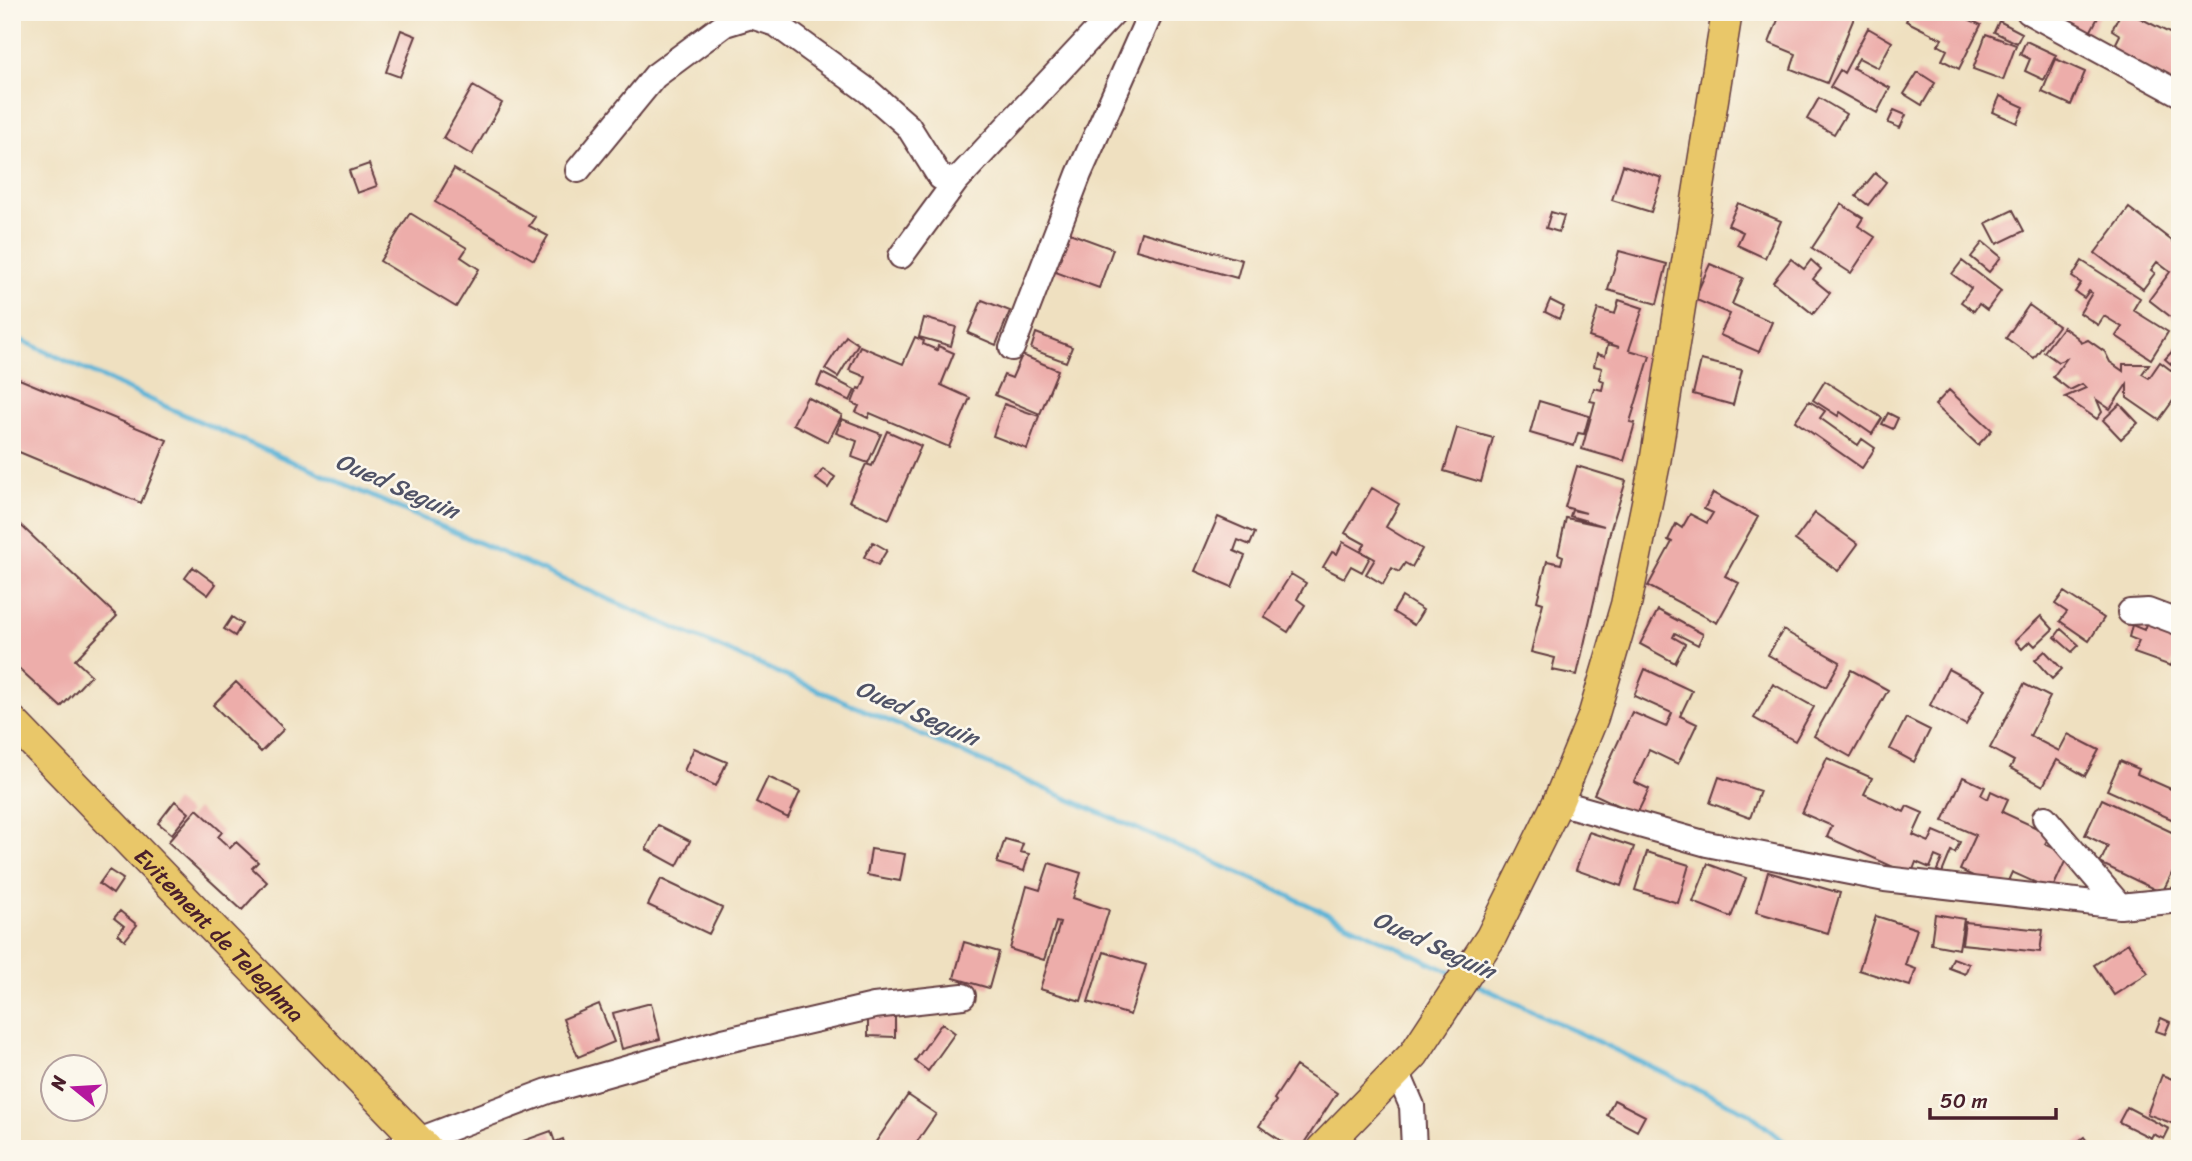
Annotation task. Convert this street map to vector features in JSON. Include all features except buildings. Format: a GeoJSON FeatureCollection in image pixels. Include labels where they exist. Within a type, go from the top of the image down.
{"type":"FeatureCollection","features":[{"type":"Feature","properties":{"kind":"main road"},"geometry":{"type":"LineString","coordinates":[[1322,1149],[1414,1054],[1491,937],[1558,802],[1593,717],[1626,605],[1655,463],[1727,12]]}},
{"type":"Feature","properties":{"kind":"main road","name":"Evitement de Teleghma"},"geometry":{"type":"LineString","coordinates":[[12,721],[413,1145]]}},
{"type":"Feature","properties":{"kind":"street"},"geometry":{"type":"LineString","coordinates":[[901,256],[956,181],[1114,12]]}},
{"type":"Feature","properties":{"kind":"street"},"geometry":{"type":"LineString","coordinates":[[1012,348],[1079,174],[1151,12]]}},
{"type":"Feature","properties":{"kind":"street"},"geometry":{"type":"LineString","coordinates":[[2029,12],[2180,94]]}},
{"type":"Feature","properties":{"kind":"street"},"geometry":{"type":"LineString","coordinates":[[578,170],[655,76],[725,24],[751,16],[776,24],[868,91],[908,126],[940,177],[956,181]]}},
{"type":"Feature","properties":{"kind":"street"},"geometry":{"type":"LineString","coordinates":[[2130,612],[2148,611],[2180,623]]}},
{"type":"Feature","properties":{"kind":"street"},"geometry":{"type":"LineString","coordinates":[[1558,802],[1707,844],[1885,879],[2120,906],[2180,900]]}},
{"type":"Feature","properties":{"kind":"street"},"geometry":{"type":"LineString","coordinates":[[2045,818],[2120,906]]}},
{"type":"Feature","properties":{"kind":"street"},"geometry":{"type":"LineString","coordinates":[[413,1145],[548,1091],[723,1041],[874,1006],[963,996]]}},
{"type":"Feature","properties":{"kind":"street"},"geometry":{"type":"LineString","coordinates":[[1397,1071],[1412,1106],[1413,1149]]}},
{"type":"Feature","properties":{"kind":"waterway","name":"Oued Seguin"},"geometry":{"type":"LineString","coordinates":[[12,336],[171,409],[1264,884],[1456,975]]}},
{"type":"Feature","properties":{"kind":"waterway","name":"Oued Seguin"},"geometry":{"type":"LineString","coordinates":[[1471,982],[1749,1113],[1793,1149]]}}]}
